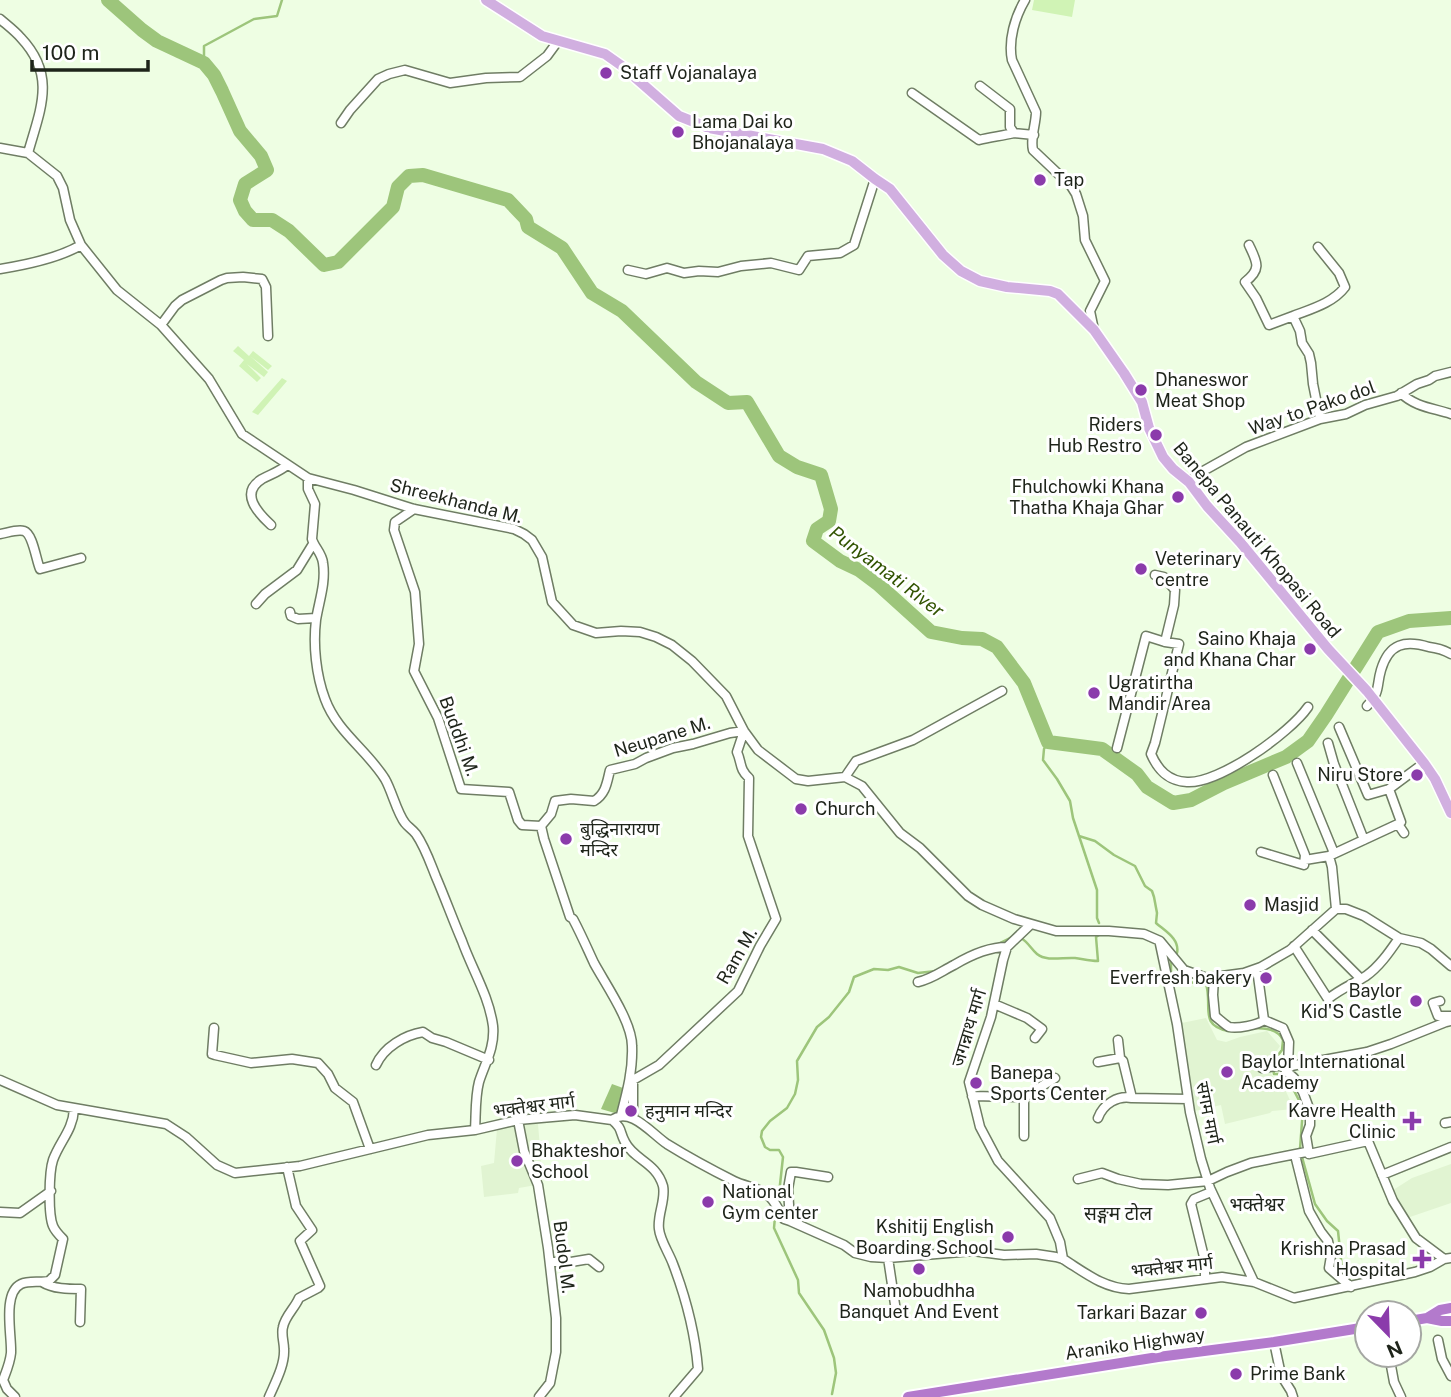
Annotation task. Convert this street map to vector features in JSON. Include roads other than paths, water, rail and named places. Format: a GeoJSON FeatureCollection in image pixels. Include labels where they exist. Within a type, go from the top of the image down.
{"type":"FeatureCollection","features":[{"type":"Feature","properties":{"kind":"highway"},"geometry":{"type":"LineString","coordinates":[[1427,1318],[1440,1310],[1451,1308]]}},
{"type":"Feature","properties":{"kind":"highway"},"geometry":{"type":"LineString","coordinates":[[1423,1319],[1451,1321]]}},
{"type":"Feature","properties":{"kind":"highway","name":"Araniko Highway"},"geometry":{"type":"LineString","coordinates":[[908,1397],[1353,1329]]}},
{"type":"Feature","properties":{"kind":"main road","name":"Banepa Panauti Khopasi Road"},"geometry":{"type":"LineString","coordinates":[[486,0],[542,36],[605,54],[679,116],[709,128],[823,149],[852,161],[890,188],[943,255],[961,271],[980,281],[1058,294],[1094,330],[1124,373],[1142,402],[1149,428],[1163,457],[1189,482],[1424,763],[1450,807]]}},
{"type":"Feature","properties":{"kind":"street"},"geometry":{"type":"LineString","coordinates":[[1025,0],[1017,13],[1010,51],[1036,112],[1033,150],[1072,186],[1083,216],[1085,240],[1105,281],[1090,311],[1094,330]]}},
{"type":"Feature","properties":{"kind":"street"},"geometry":{"type":"LineString","coordinates":[[0,19],[33,53],[40,69],[44,95],[28,153],[0,148]]}},
{"type":"Feature","properties":{"kind":"street"},"geometry":{"type":"LineString","coordinates":[[341,123],[378,79],[389,74],[405,70],[447,83],[520,77],[547,55],[558,41]]}},
{"type":"Feature","properties":{"kind":"street"},"geometry":{"type":"LineString","coordinates":[[980,86],[1010,109],[1010,127],[1014,133]]}},
{"type":"Feature","properties":{"kind":"street"},"geometry":{"type":"LineString","coordinates":[[912,93],[979,140],[1014,133],[1034,135]]}},
{"type":"Feature","properties":{"kind":"street","name":"Shreekhanda M."},"geometry":{"type":"LineString","coordinates":[[28,153],[57,176],[63,188],[70,220],[81,245],[117,290],[161,325],[209,379],[242,434],[308,478],[414,509],[514,529],[524,534],[532,540],[542,557],[552,602],[573,625],[596,633],[640,632],[672,645],[692,661],[726,696],[744,732],[758,750],[796,779],[808,781],[845,777]]}},
{"type":"Feature","properties":{"kind":"street"},"geometry":{"type":"LineString","coordinates":[[628,270],[646,274],[667,268],[684,273],[718,272],[771,263],[799,270],[808,256],[840,253],[853,245],[875,179]]}},
{"type":"Feature","properties":{"kind":"street"},"geometry":{"type":"LineString","coordinates":[[0,269],[34,262],[71,251],[81,245]]}},
{"type":"Feature","properties":{"kind":"street"},"geometry":{"type":"LineString","coordinates":[[1249,245],[1255,256],[1257,269],[1245,282],[1269,326],[1322,305],[1345,287],[1339,273],[1318,247]]}},
{"type":"Feature","properties":{"kind":"street"},"geometry":{"type":"LineString","coordinates":[[161,325],[182,299],[227,278],[256,278],[262,279],[266,287],[268,335]]}},
{"type":"Feature","properties":{"kind":"street"},"geometry":{"type":"LineString","coordinates":[[1293,316],[1302,343],[1309,354],[1320,419]]}},
{"type":"Feature","properties":{"kind":"street","name":"Way to Pako dol"},"geometry":{"type":"LineString","coordinates":[[1189,482],[1246,447],[1320,419],[1346,414],[1451,372]]}},
{"type":"Feature","properties":{"kind":"street"},"geometry":{"type":"LineString","coordinates":[[1401,393],[1420,407],[1451,414]]}},
{"type":"Feature","properties":{"kind":"street"},"geometry":{"type":"LineString","coordinates":[[271,525],[253,506],[251,498],[255,485],[287,465]]}},
{"type":"Feature","properties":{"kind":"street"},"geometry":{"type":"LineString","coordinates":[[308,478],[308,489],[315,504],[313,544],[323,563],[323,592],[314,640],[324,698],[339,726],[374,762],[386,781],[404,822],[423,846],[486,999],[493,1027],[493,1046],[478,1084],[475,1130]]}},
{"type":"Feature","properties":{"kind":"street","name":"Buddhi M."},"geometry":{"type":"LineString","coordinates":[[414,509],[395,522],[394,530],[415,592],[419,644],[414,671],[438,718],[461,789],[509,792],[522,825],[541,826]]}},
{"type":"Feature","properties":{"kind":"street"},"geometry":{"type":"LineString","coordinates":[[0,534],[27,532],[40,569],[81,558]]}},
{"type":"Feature","properties":{"kind":"street"},"geometry":{"type":"LineString","coordinates":[[256,604],[296,570],[313,544]]}},
{"type":"Feature","properties":{"kind":"street"},"geometry":{"type":"LineString","coordinates":[[1155,575],[1164,577],[1175,590],[1165,642]]}},
{"type":"Feature","properties":{"kind":"street"},"geometry":{"type":"LineString","coordinates":[[290,612],[293,618],[316,618]]}},
{"type":"Feature","properties":{"kind":"street"},"geometry":{"type":"LineString","coordinates":[[1117,748],[1146,636],[1179,644],[1151,754],[1159,771],[1171,778],[1187,782],[1205,780],[1255,755],[1301,718],[1308,707]]}},
{"type":"Feature","properties":{"kind":"street"},"geometry":{"type":"LineString","coordinates":[[1369,699],[1377,696],[1384,661],[1395,647],[1411,642],[1451,654]]}},
{"type":"Feature","properties":{"kind":"street"},"geometry":{"type":"LineString","coordinates":[[1002,691],[913,740],[856,761],[845,777],[862,786],[900,833],[920,848],[968,896],[982,905],[1029,926],[1056,931],[1144,934],[1160,941],[1184,970],[1207,978],[1244,974],[1273,961],[1336,909],[1346,909],[1399,938],[1421,943],[1432,949],[1451,967]]}},
{"type":"Feature","properties":{"kind":"street"},"geometry":{"type":"LineString","coordinates":[[1339,727],[1368,795],[1389,789],[1424,763]]}},
{"type":"Feature","properties":{"kind":"street","name":"Neupane M."},"geometry":{"type":"LineString","coordinates":[[541,826],[551,814],[555,801],[594,801],[599,798],[605,790],[610,770],[635,765],[673,748],[730,733],[744,732]]}},
{"type":"Feature","properties":{"kind":"street","name":"Ram M."},"geometry":{"type":"LineString","coordinates":[[633,1118],[633,1080],[659,1065],[738,991],[776,919],[748,836],[749,778],[741,771],[737,752],[744,732]]}},
{"type":"Feature","properties":{"kind":"street"},"geometry":{"type":"LineString","coordinates":[[1328,743],[1364,840]]}},
{"type":"Feature","properties":{"kind":"street"},"geometry":{"type":"LineString","coordinates":[[1297,763],[1331,855],[1336,909]]}},
{"type":"Feature","properties":{"kind":"street"},"geometry":{"type":"LineString","coordinates":[[1261,852],[1304,864],[1306,855],[1273,775]]}},
{"type":"Feature","properties":{"kind":"street"},"geometry":{"type":"LineString","coordinates":[[1305,860],[1331,855],[1401,822],[1389,789]]}},
{"type":"Feature","properties":{"kind":"street"},"geometry":{"type":"LineString","coordinates":[[1398,824],[1404,833]]}},
{"type":"Feature","properties":{"kind":"street"},"geometry":{"type":"LineString","coordinates":[[541,826],[570,917],[585,940],[594,963],[625,1019],[632,1043],[630,1078],[621,1115],[612,1119],[620,1126],[625,1143],[633,1153],[649,1163],[663,1187],[659,1230],[673,1263],[693,1328],[698,1368],[674,1397]]}},
{"type":"Feature","properties":{"kind":"street"},"geometry":{"type":"LineString","coordinates":[[918,982],[930,979],[971,957],[1010,944],[1029,926]]}},
{"type":"Feature","properties":{"kind":"street"},"geometry":{"type":"LineString","coordinates":[[1312,930],[1361,979]]}},
{"type":"Feature","properties":{"kind":"street"},"geometry":{"type":"LineString","coordinates":[[1294,946],[1328,999],[1377,966],[1399,938]]}},
{"type":"Feature","properties":{"kind":"street","name":"संगम मार्ग"},"geometry":{"type":"LineString","coordinates":[[1160,941],[1201,1159],[1211,1192],[1254,1282]]}},
{"type":"Feature","properties":{"kind":"street","name":"जगन्नाथ मार्ग"},"geometry":{"type":"LineString","coordinates":[[1010,944],[1003,960],[981,1050],[969,1082],[980,1127],[998,1161],[1050,1218],[1060,1241],[1063,1259]]}},
{"type":"Feature","properties":{"kind":"street"},"geometry":{"type":"LineString","coordinates":[[1256,969],[1264,1020]]}},
{"type":"Feature","properties":{"kind":"street"},"geometry":{"type":"LineString","coordinates":[[1214,977],[1215,1016],[1230,1027],[1261,1024],[1264,1020]]}},
{"type":"Feature","properties":{"kind":"street"},"geometry":{"type":"LineString","coordinates":[[1440,1000],[1433,1003],[1438,1016],[1451,1016]]}},
{"type":"Feature","properties":{"kind":"street"},"geometry":{"type":"LineString","coordinates":[[994,1004],[1027,1018],[1042,1029],[1035,1038]]}},
{"type":"Feature","properties":{"kind":"street"},"geometry":{"type":"LineString","coordinates":[[1264,1020],[1283,1028],[1289,1042],[1286,1071],[1303,1092],[1310,1111],[1310,1125],[1306,1136],[1309,1153]]}},
{"type":"Feature","properties":{"kind":"street"},"geometry":{"type":"LineString","coordinates":[[1262,1068],[1367,1052],[1451,1021]]}},
{"type":"Feature","properties":{"kind":"street"},"geometry":{"type":"LineString","coordinates":[[214,1028],[212,1054],[251,1063],[303,1059],[318,1063],[335,1088],[353,1102],[370,1149]]}},
{"type":"Feature","properties":{"kind":"street"},"geometry":{"type":"LineString","coordinates":[[376,1065],[380,1056],[390,1047],[410,1034],[423,1032],[489,1060]]}},
{"type":"Feature","properties":{"kind":"street"},"geometry":{"type":"LineString","coordinates":[[1118,1040],[1120,1058],[1132,1098]]}},
{"type":"Feature","properties":{"kind":"street"},"geometry":{"type":"LineString","coordinates":[[1098,1062],[1120,1058]]}},
{"type":"Feature","properties":{"kind":"street"},"geometry":{"type":"LineString","coordinates":[[972,1096],[1024,1097],[1055,1078]]}},
{"type":"Feature","properties":{"kind":"street","name":"भक्तेश्वर मार्ग"},"geometry":{"type":"LineString","coordinates":[[0,1080],[57,1105],[166,1124],[217,1165],[235,1173],[287,1167],[428,1135],[475,1130],[518,1120],[575,1115],[612,1119]]}},
{"type":"Feature","properties":{"kind":"street"},"geometry":{"type":"LineString","coordinates":[[1024,1097],[1024,1136]]}},
{"type":"Feature","properties":{"kind":"street"},"geometry":{"type":"LineString","coordinates":[[1098,1118],[1104,1105],[1125,1097],[1188,1099]]}},
{"type":"Feature","properties":{"kind":"street"},"geometry":{"type":"LineString","coordinates":[[15,1397],[2,1380],[11,1357],[10,1298],[15,1288],[21,1284],[49,1281],[55,1275],[63,1239],[51,1223],[51,1168],[74,1120],[74,1109]]}},
{"type":"Feature","properties":{"kind":"street","name":"भक्तेश्वर मार्ग"},"geometry":{"type":"LineString","coordinates":[[621,1115],[633,1118],[667,1144],[735,1182],[766,1193],[784,1219],[844,1245],[855,1253],[871,1257],[973,1251],[1004,1255],[1036,1254],[1063,1259],[1104,1284],[1116,1288],[1129,1289],[1222,1277],[1254,1282],[1294,1298],[1415,1272],[1447,1258]]}},
{"type":"Feature","properties":{"kind":"street","name":"Budol M."},"geometry":{"type":"LineString","coordinates":[[518,1120],[524,1151],[538,1185],[556,1318],[556,1352],[550,1383],[539,1397]]}},
{"type":"Feature","properties":{"kind":"street"},"geometry":{"type":"LineString","coordinates":[[1078,1179],[1102,1173],[1141,1184],[1168,1185],[1208,1181],[1251,1163],[1368,1141],[1393,1202],[1416,1238],[1447,1258]]}},
{"type":"Feature","properties":{"kind":"street"},"geometry":{"type":"LineString","coordinates":[[1382,1175],[1451,1146]]}},
{"type":"Feature","properties":{"kind":"street"},"geometry":{"type":"LineString","coordinates":[[1295,1155],[1309,1211],[1328,1241],[1331,1256],[1329,1268],[1351,1287]]}},
{"type":"Feature","properties":{"kind":"street"},"geometry":{"type":"LineString","coordinates":[[269,1397],[285,1351],[282,1328],[285,1320],[299,1298],[320,1286],[300,1241],[312,1230],[296,1206],[287,1167]]}},
{"type":"Feature","properties":{"kind":"street"},"geometry":{"type":"LineString","coordinates":[[790,1221],[788,1189],[791,1172],[828,1177]]}},
{"type":"Feature","properties":{"kind":"street"},"geometry":{"type":"LineString","coordinates":[[0,1212],[20,1213],[51,1191]]}},
{"type":"Feature","properties":{"kind":"street"},"geometry":{"type":"LineString","coordinates":[[1205,1279],[1205,1261],[1191,1204],[1194,1199],[1211,1192]]}},
{"type":"Feature","properties":{"kind":"street"},"geometry":{"type":"LineString","coordinates":[[888,1258],[896,1311]]}},
{"type":"Feature","properties":{"kind":"street"},"geometry":{"type":"LineString","coordinates":[[550,1262],[589,1259],[599,1267]]}},
{"type":"Feature","properties":{"kind":"street"},"geometry":{"type":"LineString","coordinates":[[42,1282],[63,1288],[82,1289],[80,1322]]}},
{"type":"Feature","properties":{"kind":"street"},"geometry":{"type":"LineString","coordinates":[[1438,1340],[1442,1359],[1451,1376]]}},
{"type":"Feature","properties":{"kind":"street"},"geometry":{"type":"LineString","coordinates":[[1274,1342],[1281,1376],[1293,1397]]}},
{"type":"Feature","properties":{"kind":"street"},"geometry":{"type":"LineString","coordinates":[[1392,1369],[1401,1397]]}},
{"type":"Feature","properties":{"kind":"waterway","name":"Punyamati River"},"geometry":{"type":"LineString","coordinates":[[108,0],[157,41],[204,63],[214,75],[240,131],[261,156],[267,170],[245,184],[240,200],[253,220],[272,220],[289,231],[324,265],[338,262],[393,207],[398,187],[409,176],[423,175],[508,200],[526,219],[528,227],[562,248],[592,293],[622,311],[696,382],[728,403],[747,402],[779,456],[797,467],[821,475],[831,509],[829,521],[817,529],[813,541],[879,585],[931,632],[982,639],[997,647],[1024,683],[1048,742],[1102,749],[1137,774],[1147,787],[1173,803],[1191,800],[1286,757],[1308,741],[1378,632],[1409,621],[1451,618]]}},
{"type":"Feature","properties":{"kind":"waterway"},"geometry":{"type":"LineString","coordinates":[[204,63],[204,46],[254,19],[277,16],[282,0]]}},
{"type":"Feature","properties":{"kind":"waterway"},"geometry":{"type":"LineString","coordinates":[[1048,742],[1043,760],[1070,801],[1097,890],[1099,923]]}},
{"type":"Feature","properties":{"kind":"waterway"},"geometry":{"type":"LineString","coordinates":[[1079,836],[1095,841],[1135,866],[1145,886],[1152,891],[1157,913],[1156,923],[1174,939],[1177,953]]}},
{"type":"Feature","properties":{"kind":"waterway"},"geometry":{"type":"LineString","coordinates":[[1021,938],[1045,958],[1098,961],[1096,937],[1099,935]]}},
{"type":"Feature","properties":{"kind":"waterway"},"geometry":{"type":"LineString","coordinates":[[996,945],[1012,937]]}},
{"type":"Feature","properties":{"kind":"waterway"},"geometry":{"type":"LineString","coordinates":[[1171,960],[1171,976],[1187,982],[1206,984],[1210,1019],[1219,1028],[1229,1031]]}},
{"type":"Feature","properties":{"kind":"waterway"},"geometry":{"type":"LineString","coordinates":[[941,968],[954,961]]}},
{"type":"Feature","properties":{"kind":"waterway"},"geometry":{"type":"LineString","coordinates":[[778,1203],[783,1157],[779,1150],[765,1147],[762,1131],[787,1108],[795,1094],[798,1080],[797,1061],[817,1027],[829,1017],[849,992],[854,977],[874,969],[888,970],[899,967],[918,973],[936,971]]}},
{"type":"Feature","properties":{"kind":"waterway"},"geometry":{"type":"LineString","coordinates":[[1253,1028],[1274,1031],[1283,1040],[1282,1050],[1272,1063],[1274,1074],[1279,1074],[1290,1083],[1303,1108],[1300,1149]]}},
{"type":"Feature","properties":{"kind":"waterway"},"geometry":{"type":"LineString","coordinates":[[1302,1157],[1315,1204],[1338,1231],[1342,1269],[1345,1274],[1363,1276],[1394,1271]]}},
{"type":"Feature","properties":{"kind":"waterway"},"geometry":{"type":"LineString","coordinates":[[775,1217],[774,1228],[798,1280],[799,1293],[824,1330],[834,1358],[836,1373],[832,1394]]}},
{"type":"Feature","properties":{"kind":"place","name":"Staff Vojanalaya"},"geometry":{"type":"Point","coordinates":[606,73]}},
{"type":"Feature","properties":{"kind":"place","name":"Lama Dai ko Bhojanalaya"},"geometry":{"type":"Point","coordinates":[678,132]}},
{"type":"Feature","properties":{"kind":"place","name":"Tap"},"geometry":{"type":"Point","coordinates":[1040,180]}},
{"type":"Feature","properties":{"kind":"place","name":"Dhaneswor Meat Shop"},"geometry":{"type":"Point","coordinates":[1141,390]}},
{"type":"Feature","properties":{"kind":"place","name":"Riders Hub Restro"},"geometry":{"type":"Point","coordinates":[1156,435]}},
{"type":"Feature","properties":{"kind":"place","name":"Fhulchowki Khana Thatha Khaja Ghar"},"geometry":{"type":"Point","coordinates":[1178,497]}},
{"type":"Feature","properties":{"kind":"place","name":"Veterinary centre"},"geometry":{"type":"Point","coordinates":[1141,569]}},
{"type":"Feature","properties":{"kind":"place","name":"Saino Khaja and Khana Char"},"geometry":{"type":"Point","coordinates":[1310,649]}},
{"type":"Feature","properties":{"kind":"place","name":"Ugratirtha Mandir Area"},"geometry":{"type":"Point","coordinates":[1094,693]}},
{"type":"Feature","properties":{"kind":"place","name":"Niru Store"},"geometry":{"type":"Point","coordinates":[1417,775]}},
{"type":"Feature","properties":{"kind":"place","name":"Church"},"geometry":{"type":"Point","coordinates":[801,809]}},
{"type":"Feature","properties":{"kind":"place","name":"बुद्धिनारायण मन्दिर"},"geometry":{"type":"Point","coordinates":[566,839]}},
{"type":"Feature","properties":{"kind":"place","name":"Masjid"},"geometry":{"type":"Point","coordinates":[1250,905]}},
{"type":"Feature","properties":{"kind":"place","name":"Everfresh bakery"},"geometry":{"type":"Point","coordinates":[1266,978]}},
{"type":"Feature","properties":{"kind":"place","name":"Baylor Kid'S Castle"},"geometry":{"type":"Point","coordinates":[1416,1001]}},
{"type":"Feature","properties":{"kind":"place","name":"Baylor International Academy"},"geometry":{"type":"Point","coordinates":[1227,1072]}},
{"type":"Feature","properties":{"kind":"place","name":"Banepa Sports Center"},"geometry":{"type":"Point","coordinates":[976,1083]}},
{"type":"Feature","properties":{"kind":"place","name":"हनुमान मन्दिर"},"geometry":{"type":"Point","coordinates":[631,1111]}},
{"type":"Feature","properties":{"kind":"place","name":"Kavre Health Clinic"},"geometry":{"type":"Point","coordinates":[1412,1121]}},
{"type":"Feature","properties":{"kind":"place","name":"Bhakteshor School"},"geometry":{"type":"Point","coordinates":[517,1161]}},
{"type":"Feature","properties":{"kind":"place","name":"National Gym center"},"geometry":{"type":"Point","coordinates":[708,1202]}},
{"type":"Feature","properties":{"kind":"place","name":"Kshitij English Boarding School"},"geometry":{"type":"Point","coordinates":[1008,1237]}},
{"type":"Feature","properties":{"kind":"place","name":"Krishna Prasad Hospital"},"geometry":{"type":"Point","coordinates":[1422,1259]}},
{"type":"Feature","properties":{"kind":"place","name":"Namobudhha Banquet And Event"},"geometry":{"type":"Point","coordinates":[919,1269]}},
{"type":"Feature","properties":{"kind":"place","name":"Tarkari Bazar"},"geometry":{"type":"Point","coordinates":[1201,1313]}},
{"type":"Feature","properties":{"kind":"place","name":"Prime Bank"},"geometry":{"type":"Point","coordinates":[1236,1374]}},
{"type":"Feature","properties":{"kind":"district","name":"भक्तेश्वर"},"geometry":{"type":"Point","coordinates":[1257,1204]}},
{"type":"Feature","properties":{"kind":"district","name":"सङ्गम टोल"},"geometry":{"type":"Point","coordinates":[1118,1213]}}]}
